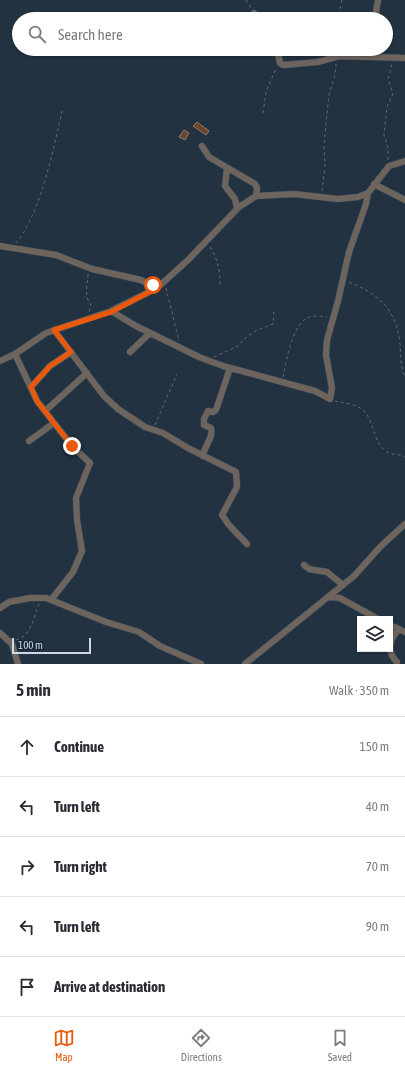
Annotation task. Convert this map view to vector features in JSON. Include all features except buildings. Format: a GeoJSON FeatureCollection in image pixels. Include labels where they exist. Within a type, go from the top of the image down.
{"type":"FeatureCollection","features":[{"type":"Feature","properties":{"kind":"street"},"geometry":{"type":"LineString","coordinates":[[370,0],[377,2],[376,12]]}},
{"type":"Feature","properties":{"kind":"street"},"geometry":{"type":"LineString","coordinates":[[278,56],[280,63],[283,65],[313,63],[336,57],[386,56],[405,58]]}},
{"type":"Feature","properties":{"kind":"street"},"geometry":{"type":"LineString","coordinates":[[202,146],[209,157],[255,184],[257,188],[256,196]]}},
{"type":"Feature","properties":{"kind":"street"},"geometry":{"type":"LineString","coordinates":[[111,312],[182,349],[207,360],[230,368],[315,391],[330,398],[332,388],[326,345],[349,252],[366,204],[368,193],[388,166],[405,161]]}},
{"type":"Feature","properties":{"kind":"street"},"geometry":{"type":"LineString","coordinates":[[227,168],[225,186],[235,199],[237,208]]}},
{"type":"Feature","properties":{"kind":"street"},"geometry":{"type":"LineString","coordinates":[[374,184],[405,200]]}},
{"type":"Feature","properties":{"kind":"street"},"geometry":{"type":"LineString","coordinates":[[0,361],[15,354],[38,337],[54,330],[111,312],[157,288],[166,282],[237,208],[256,196],[294,194],[351,199],[368,193]]}},
{"type":"Feature","properties":{"kind":"street"},"geometry":{"type":"LineString","coordinates":[[0,246],[56,254],[87,267],[141,280],[157,288]]}},
{"type":"Feature","properties":{"kind":"street"},"geometry":{"type":"LineString","coordinates":[[54,330],[112,404],[132,419],[152,430],[164,433],[203,456],[237,473],[237,487],[222,515],[232,530],[247,544]]}},
{"type":"Feature","properties":{"kind":"street"},"geometry":{"type":"LineString","coordinates":[[130,352],[150,333]]}},
{"type":"Feature","properties":{"kind":"street"},"geometry":{"type":"LineString","coordinates":[[31,387],[50,366],[71,352]]}},
{"type":"Feature","properties":{"kind":"street"},"geometry":{"type":"LineString","coordinates":[[15,354],[37,401],[72,446],[90,464],[76,498],[77,520],[82,551],[73,572],[51,600]]}},
{"type":"Feature","properties":{"kind":"street"},"geometry":{"type":"LineString","coordinates":[[203,456],[204,449],[212,432],[211,428],[204,425],[204,419],[208,411],[214,412],[216,410],[230,368]]}},
{"type":"Feature","properties":{"kind":"street"},"geometry":{"type":"LineString","coordinates":[[45,411],[87,373]]}},
{"type":"Feature","properties":{"kind":"street"},"geometry":{"type":"LineString","coordinates":[[29,441],[54,423]]}},
{"type":"Feature","properties":{"kind":"street"},"geometry":{"type":"LineString","coordinates":[[245,664],[364,567],[381,546],[405,524]]}},
{"type":"Feature","properties":{"kind":"street"},"geometry":{"type":"LineString","coordinates":[[304,566],[309,569],[328,572],[343,585]]}},
{"type":"Feature","properties":{"kind":"street"},"geometry":{"type":"LineString","coordinates":[[329,597],[335,596],[373,616]]}},
{"type":"Feature","properties":{"kind":"street"},"geometry":{"type":"LineString","coordinates":[[0,608],[10,602],[30,598],[51,600],[106,622],[139,632],[160,646],[201,664]]}},
{"type":"Feature","properties":{"kind":"street"},"geometry":{"type":"LineString","coordinates":[[393,626],[405,632]]}},
{"type":"Feature","properties":{"kind":"street"},"geometry":{"type":"LineString","coordinates":[[397,662],[392,658],[390,648],[392,637],[398,629]]}},
{"type":"Feature","properties":{"kind":"street"},"geometry":{"type":"LineString","coordinates":[[0,633],[9,640],[14,647],[18,664]]}},
{"type":"Feature","properties":{"kind":"path"},"geometry":{"type":"LineString","coordinates":[[246,0],[254,12]]}},
{"type":"Feature","properties":{"kind":"path"},"geometry":{"type":"LineString","coordinates":[[339,12],[342,0]]}},
{"type":"Feature","properties":{"kind":"path"},"geometry":{"type":"LineString","coordinates":[[386,56],[388,79],[393,94],[387,107],[384,135],[388,148],[388,166]]}},
{"type":"Feature","properties":{"kind":"path"},"geometry":{"type":"LineString","coordinates":[[322,197],[325,166],[324,144],[330,94],[335,75],[336,57]]}},
{"type":"Feature","properties":{"kind":"path"},"geometry":{"type":"LineString","coordinates":[[263,113],[266,92],[280,63]]}},
{"type":"Feature","properties":{"kind":"path"},"geometry":{"type":"LineString","coordinates":[[13,247],[23,235],[38,201],[62,111]]}},
{"type":"Feature","properties":{"kind":"path"},"geometry":{"type":"LineString","coordinates":[[206,241],[218,260],[220,269],[220,285]]}},
{"type":"Feature","properties":{"kind":"path"},"geometry":{"type":"LineString","coordinates":[[84,320],[91,307],[86,296],[87,267]]}},
{"type":"Feature","properties":{"kind":"path"},"geometry":{"type":"LineString","coordinates":[[342,280],[369,291],[383,302],[389,310],[396,322],[405,377]]}},
{"type":"Feature","properties":{"kind":"path"},"geometry":{"type":"LineString","coordinates":[[166,282],[168,300],[182,349]]}},
{"type":"Feature","properties":{"kind":"path"},"geometry":{"type":"LineString","coordinates":[[207,360],[238,346],[242,341],[257,330],[273,324],[274,311]]}},
{"type":"Feature","properties":{"kind":"path"},"geometry":{"type":"LineString","coordinates":[[282,381],[292,340],[304,320],[315,317],[334,317]]}},
{"type":"Feature","properties":{"kind":"path"},"geometry":{"type":"LineString","coordinates":[[152,430],[159,418],[177,374]]}},
{"type":"Feature","properties":{"kind":"path"},"geometry":{"type":"LineString","coordinates":[[330,398],[363,410],[370,421],[375,436],[386,451],[405,457]]}},
{"type":"Feature","properties":{"kind":"path"},"geometry":{"type":"LineString","coordinates":[[9,640],[16,640],[25,636],[42,598]]}},
{"type":"Feature","properties":{"kind":"route"},"geometry":{"type":"LineString","coordinates":[[72,446],[37,401],[31,387],[50,366],[71,352],[54,330],[111,312],[125,306],[157,288],[153,285]]}}]}
